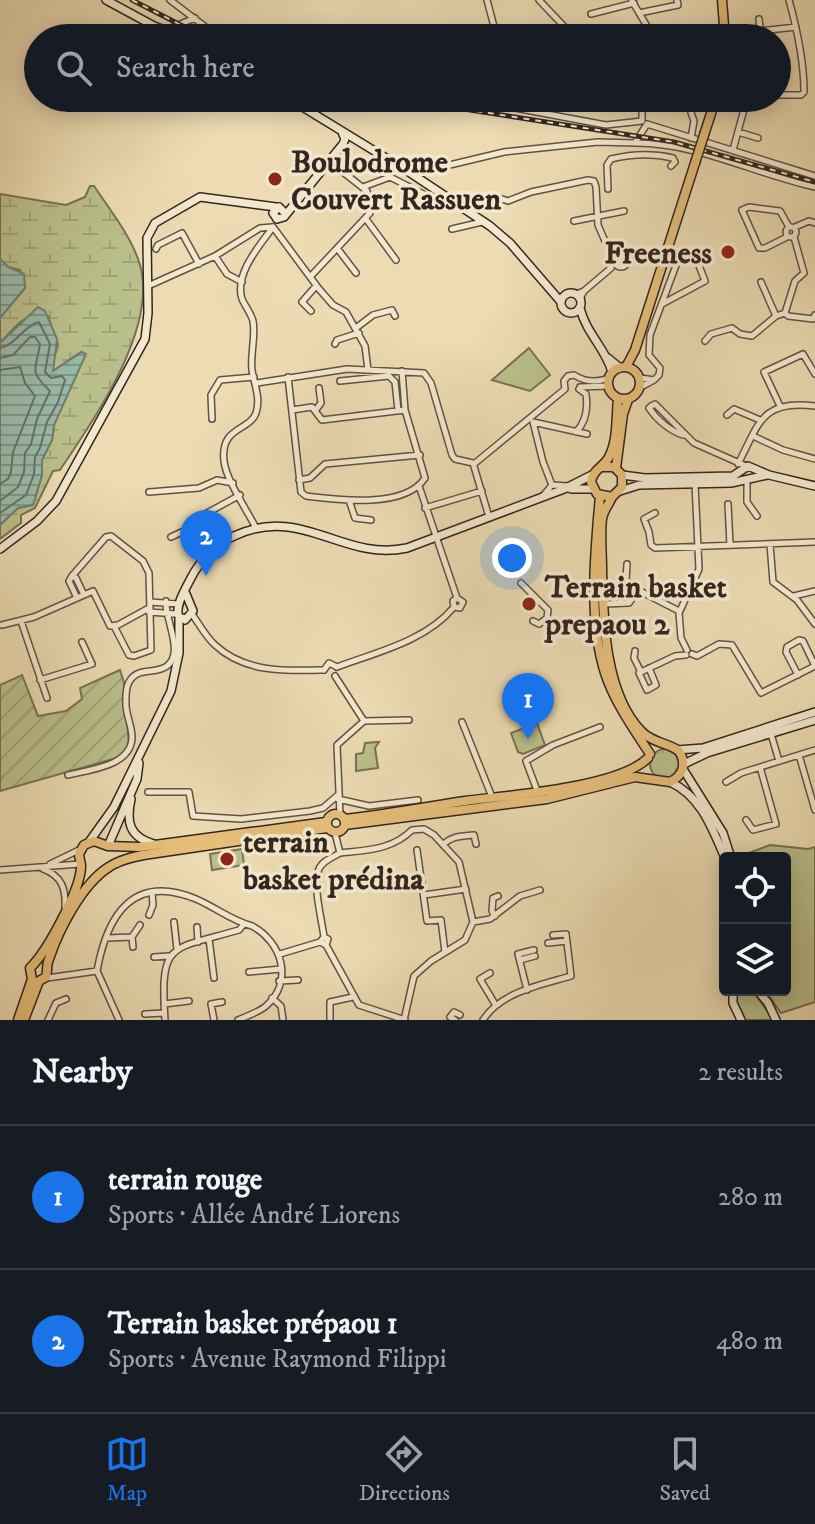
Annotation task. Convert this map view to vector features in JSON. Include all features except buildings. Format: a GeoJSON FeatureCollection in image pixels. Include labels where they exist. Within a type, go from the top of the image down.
{"type":"FeatureCollection","features":[{"type":"Feature","properties":{"kind":"main road"},"geometry":{"type":"LineString","coordinates":[[106,0],[153,24]]}},
{"type":"Feature","properties":{"kind":"main road"},"geometry":{"type":"LineString","coordinates":[[722,0],[724,24]]}},
{"type":"Feature","properties":{"kind":"main road"},"geometry":{"type":"LineString","coordinates":[[310,112],[485,222],[510,243],[561,302],[563,310],[585,324]]}},
{"type":"Feature","properties":{"kind":"main road"},"geometry":{"type":"LineString","coordinates":[[620,491],[624,376],[711,112]]}},
{"type":"Feature","properties":{"kind":"main road"},"geometry":{"type":"LineString","coordinates":[[0,549],[37,521],[56,501],[145,339],[147,238],[155,223],[200,197],[260,205],[280,212],[338,151],[345,139],[340,131]]}},
{"type":"Feature","properties":{"kind":"main road"},"geometry":{"type":"LineString","coordinates":[[338,151],[363,144]]}},
{"type":"Feature","properties":{"kind":"main road"},"geometry":{"type":"LineString","coordinates":[[545,283],[567,294],[580,295],[585,324],[636,395],[623,399]]}},
{"type":"Feature","properties":{"kind":"main road"},"geometry":{"type":"LineString","coordinates":[[561,302],[567,294]]}},
{"type":"Feature","properties":{"kind":"main road"},"geometry":{"type":"LineString","coordinates":[[572,314],[580,308]]}},
{"type":"Feature","properties":{"kind":"main road"},"geometry":{"type":"LineString","coordinates":[[183,616],[179,604],[190,578],[206,556],[230,538],[256,528],[292,525],[365,549],[407,548],[566,488],[592,475],[608,461],[623,399]]}},
{"type":"Feature","properties":{"kind":"main road"},"geometry":{"type":"LineString","coordinates":[[601,467],[645,478],[725,476],[745,472],[815,486]]}},
{"type":"Feature","properties":{"kind":"main road"},"geometry":{"type":"LineString","coordinates":[[745,472],[731,483],[639,485],[612,497],[602,520],[605,644],[619,691],[641,730],[663,745],[677,750],[703,748],[815,712]]}},
{"type":"Feature","properties":{"kind":"main road"},"geometry":{"type":"LineString","coordinates":[[592,475],[596,493],[596,590],[601,660],[615,697],[649,756],[648,769],[655,779]]}},
{"type":"Feature","properties":{"kind":"main road"},"geometry":{"type":"LineString","coordinates":[[566,488],[612,497]]}},
{"type":"Feature","properties":{"kind":"main road"},"geometry":{"type":"LineString","coordinates":[[21,1020],[37,972],[74,891],[81,849],[114,807],[171,691],[183,616],[189,604],[186,591]]}},
{"type":"Feature","properties":{"kind":"main road"},"geometry":{"type":"LineString","coordinates":[[179,604],[189,604]]}},
{"type":"Feature","properties":{"kind":"main road"},"geometry":{"type":"LineString","coordinates":[[670,782],[678,777],[684,767],[707,753],[815,720]]}},
{"type":"Feature","properties":{"kind":"main road"},"geometry":{"type":"LineString","coordinates":[[80,865],[88,873],[141,855],[492,797],[538,793],[610,777],[637,767],[663,745]]}},
{"type":"Feature","properties":{"kind":"main road"},"geometry":{"type":"LineString","coordinates":[[677,750],[723,833],[727,852]]}},
{"type":"Feature","properties":{"kind":"main road"},"geometry":{"type":"LineString","coordinates":[[142,752],[128,813],[129,827],[137,838],[159,845]]}},
{"type":"Feature","properties":{"kind":"main road"},"geometry":{"type":"LineString","coordinates":[[89,842],[98,841],[108,846],[159,845],[337,824],[547,799],[635,777],[670,782],[682,788],[696,802],[725,852]]}},
{"type":"Feature","properties":{"kind":"main road"},"geometry":{"type":"LineString","coordinates":[[37,972],[79,897],[104,870],[111,856],[108,846],[133,789]]}},
{"type":"Feature","properties":{"kind":"main road"},"geometry":{"type":"LineString","coordinates":[[734,996],[741,1020]]}},
{"type":"Feature","properties":{"kind":"main road"},"geometry":{"type":"LineString","coordinates":[[762,996],[776,1020]]}},
{"type":"Feature","properties":{"kind":"main road"},"geometry":{"type":"LineString","coordinates":[[731,1020],[736,1010]]}},
{"type":"Feature","properties":{"kind":"street"},"geometry":{"type":"LineString","coordinates":[[170,0],[202,24]]}},
{"type":"Feature","properties":{"kind":"street"},"geometry":{"type":"LineString","coordinates":[[487,0],[493,24]]}},
{"type":"Feature","properties":{"kind":"street"},"geometry":{"type":"LineString","coordinates":[[539,0],[562,24]]}},
{"type":"Feature","properties":{"kind":"street"},"geometry":{"type":"LineString","coordinates":[[639,13],[678,5],[677,0]]}},
{"type":"Feature","properties":{"kind":"street"},"geometry":{"type":"LineString","coordinates":[[789,0],[804,75],[802,94],[791,94]]}},
{"type":"Feature","properties":{"kind":"street"},"geometry":{"type":"LineString","coordinates":[[591,14],[633,2],[646,24]]}},
{"type":"Feature","properties":{"kind":"street"},"geometry":{"type":"LineString","coordinates":[[180,24],[195,18]]}},
{"type":"Feature","properties":{"kind":"street"},"geometry":{"type":"LineString","coordinates":[[759,19],[760,24]]}},
{"type":"Feature","properties":{"kind":"street"},"geometry":{"type":"LineString","coordinates":[[791,28],[796,27]]}},
{"type":"Feature","properties":{"kind":"street"},"geometry":{"type":"LineString","coordinates":[[804,75],[815,74]]}},
{"type":"Feature","properties":{"kind":"street"},"geometry":{"type":"LineString","coordinates":[[536,112],[606,125],[644,122],[815,176]]}},
{"type":"Feature","properties":{"kind":"street"},"geometry":{"type":"LineString","coordinates":[[635,143],[644,122],[642,112]]}},
{"type":"Feature","properties":{"kind":"street"},"geometry":{"type":"LineString","coordinates":[[691,112],[694,121],[691,138]]}},
{"type":"Feature","properties":{"kind":"street"},"geometry":{"type":"LineString","coordinates":[[733,150],[743,112]]}},
{"type":"Feature","properties":{"kind":"street"},"geometry":{"type":"LineString","coordinates":[[738,132],[758,138]]}},
{"type":"Feature","properties":{"kind":"street"},"geometry":{"type":"LineString","coordinates":[[412,174],[479,156],[516,150],[598,142],[635,143],[670,146],[708,155],[815,187]]}},
{"type":"Feature","properties":{"kind":"street"},"geometry":{"type":"LineString","coordinates":[[608,189],[608,161],[630,155],[673,158],[675,162],[671,166]]}},
{"type":"Feature","properties":{"kind":"street"},"geometry":{"type":"LineString","coordinates":[[310,278],[366,219],[371,208],[369,194],[363,187],[329,161]]}},
{"type":"Feature","properties":{"kind":"street"},"geometry":{"type":"LineString","coordinates":[[595,183],[608,175]]}},
{"type":"Feature","properties":{"kind":"street"},"geometry":{"type":"LineString","coordinates":[[363,187],[390,177],[447,206]]}},
{"type":"Feature","properties":{"kind":"street"},"geometry":{"type":"LineString","coordinates":[[496,197],[508,201],[553,187],[588,180],[595,183]]}},
{"type":"Feature","properties":{"kind":"street"},"geometry":{"type":"LineString","coordinates":[[580,295],[615,263],[600,232],[595,183]]}},
{"type":"Feature","properties":{"kind":"street"},"geometry":{"type":"LineString","coordinates":[[785,313],[795,281],[804,273],[791,237],[792,227],[780,211],[749,207],[742,210],[759,248],[791,237]]}},
{"type":"Feature","properties":{"kind":"street"},"geometry":{"type":"LineString","coordinates":[[574,221],[624,211]]}},
{"type":"Feature","properties":{"kind":"street"},"geometry":{"type":"LineString","coordinates":[[217,480],[224,464],[225,447],[232,433],[253,418],[257,410],[253,321],[241,294],[242,282],[252,257],[280,212]]}},
{"type":"Feature","properties":{"kind":"street"},"geometry":{"type":"LineString","coordinates":[[366,219],[396,260]]}},
{"type":"Feature","properties":{"kind":"street"},"geometry":{"type":"LineString","coordinates":[[792,227],[809,221],[815,223]]}},
{"type":"Feature","properties":{"kind":"street"},"geometry":{"type":"LineString","coordinates":[[452,229],[485,222]]}},
{"type":"Feature","properties":{"kind":"street"},"geometry":{"type":"LineString","coordinates":[[148,286],[215,256],[260,228],[273,227]]}},
{"type":"Feature","properties":{"kind":"street"},"geometry":{"type":"LineString","coordinates":[[273,227],[316,286],[333,305],[346,312],[367,355],[368,370]]}},
{"type":"Feature","properties":{"kind":"street"},"geometry":{"type":"LineString","coordinates":[[156,249],[182,233],[199,264]]}},
{"type":"Feature","properties":{"kind":"street"},"geometry":{"type":"LineString","coordinates":[[337,248],[356,273]]}},
{"type":"Feature","properties":{"kind":"street"},"geometry":{"type":"LineString","coordinates":[[565,389],[572,392],[580,386],[624,376],[654,380],[659,375],[660,368],[649,355],[648,343],[662,304],[678,260],[690,255],[698,263],[705,281],[662,304]]}},
{"type":"Feature","properties":{"kind":"street"},"geometry":{"type":"LineString","coordinates":[[215,256],[227,274],[242,282]]}},
{"type":"Feature","properties":{"kind":"street"},"geometry":{"type":"LineString","coordinates":[[761,282],[776,316]]}},
{"type":"Feature","properties":{"kind":"street"},"geometry":{"type":"LineString","coordinates":[[311,311],[302,302],[316,286]]}},
{"type":"Feature","properties":{"kind":"street"},"geometry":{"type":"LineString","coordinates":[[335,344],[373,315],[392,310],[395,316]]}},
{"type":"Feature","properties":{"kind":"street"},"geometry":{"type":"LineString","coordinates":[[705,341],[711,334],[732,328],[740,334],[752,336],[776,316],[785,313]]}},
{"type":"Feature","properties":{"kind":"street"},"geometry":{"type":"LineString","coordinates":[[785,313],[814,319]]}},
{"type":"Feature","properties":{"kind":"street"},"geometry":{"type":"LineString","coordinates":[[780,406],[764,372],[803,354],[815,374]]}},
{"type":"Feature","properties":{"kind":"street"},"geometry":{"type":"LineString","coordinates":[[212,419],[211,395],[220,380],[256,380],[330,370],[424,373],[429,377],[452,455],[474,464]]}},
{"type":"Feature","properties":{"kind":"street"},"geometry":{"type":"LineString","coordinates":[[402,371],[402,410]]}},
{"type":"Feature","properties":{"kind":"street"},"geometry":{"type":"LineString","coordinates":[[324,670],[329,663],[337,667],[425,632],[454,607],[453,601],[457,598],[425,508],[419,486],[425,473],[395,382],[389,376],[340,381]]}},
{"type":"Feature","properties":{"kind":"street"},"geometry":{"type":"LineString","coordinates":[[565,389],[564,381],[568,376],[576,376],[586,394],[583,425],[576,432]]}},
{"type":"Feature","properties":{"kind":"street"},"geometry":{"type":"LineString","coordinates":[[288,377],[303,495],[379,501],[419,486]]}},
{"type":"Feature","properties":{"kind":"street"},"geometry":{"type":"LineString","coordinates":[[315,411],[321,403],[319,388]]}},
{"type":"Feature","properties":{"kind":"street"},"geometry":{"type":"LineString","coordinates":[[474,464],[565,389]]}},
{"type":"Feature","properties":{"kind":"street"},"geometry":{"type":"LineString","coordinates":[[683,435],[655,404],[649,408],[672,431],[745,472]]}},
{"type":"Feature","properties":{"kind":"street"},"geometry":{"type":"LineString","coordinates":[[757,516],[747,502],[745,472],[749,439],[762,416],[780,406],[815,406]]}},
{"type":"Feature","properties":{"kind":"street"},"geometry":{"type":"LineString","coordinates":[[292,410],[312,407],[322,420],[402,410]]}},
{"type":"Feature","properties":{"kind":"street"},"geometry":{"type":"LineString","coordinates":[[727,415],[734,409],[760,420]]}},
{"type":"Feature","properties":{"kind":"street"},"geometry":{"type":"LineString","coordinates":[[531,420],[587,434]]}},
{"type":"Feature","properties":{"kind":"street"},"geometry":{"type":"LineString","coordinates":[[531,420],[552,485]]}},
{"type":"Feature","properties":{"kind":"street"},"geometry":{"type":"LineString","coordinates":[[753,436],[783,450],[815,459]]}},
{"type":"Feature","properties":{"kind":"street"},"geometry":{"type":"LineString","coordinates":[[299,480],[310,478],[325,464],[420,455]]}},
{"type":"Feature","properties":{"kind":"street"},"geometry":{"type":"LineString","coordinates":[[224,464],[256,528]]}},
{"type":"Feature","properties":{"kind":"street"},"geometry":{"type":"LineString","coordinates":[[474,464],[489,517]]}},
{"type":"Feature","properties":{"kind":"street"},"geometry":{"type":"LineString","coordinates":[[149,492],[199,488],[217,480],[234,483]]}},
{"type":"Feature","properties":{"kind":"street"},"geometry":{"type":"LineString","coordinates":[[688,653],[681,638],[679,611],[699,569],[695,484]]}},
{"type":"Feature","properties":{"kind":"street"},"geometry":{"type":"LineString","coordinates":[[552,485],[566,488]]}},
{"type":"Feature","properties":{"kind":"street"},"geometry":{"type":"LineString","coordinates":[[542,497],[552,485]]}},
{"type":"Feature","properties":{"kind":"street"},"geometry":{"type":"LineString","coordinates":[[425,508],[482,491]]}},
{"type":"Feature","properties":{"kind":"street"},"geometry":{"type":"LineString","coordinates":[[171,537],[240,495]]}},
{"type":"Feature","properties":{"kind":"street"},"geometry":{"type":"LineString","coordinates":[[349,500],[355,518],[371,520]]}},
{"type":"Feature","properties":{"kind":"street"},"geometry":{"type":"LineString","coordinates":[[728,504],[730,545]]}},
{"type":"Feature","properties":{"kind":"street"},"geometry":{"type":"LineString","coordinates":[[655,513],[644,519],[651,545],[655,548],[815,542]]}},
{"type":"Feature","properties":{"kind":"street"},"geometry":{"type":"LineString","coordinates":[[2,625],[21,621],[80,597],[93,591],[107,622],[114,626],[129,655],[145,653],[151,647],[149,573],[143,561],[111,536],[95,548],[69,581],[80,597]]}},
{"type":"Feature","properties":{"kind":"street"},"geometry":{"type":"LineString","coordinates":[[770,544],[773,582],[793,597],[815,624]]}},
{"type":"Feature","properties":{"kind":"street"},"geometry":{"type":"LineString","coordinates":[[627,564],[626,580],[638,590],[679,611]]}},
{"type":"Feature","properties":{"kind":"street"},"geometry":{"type":"LineString","coordinates":[[521,583],[548,610],[547,618],[539,624],[533,621]]}},
{"type":"Feature","properties":{"kind":"street"},"geometry":{"type":"LineString","coordinates":[[603,604],[629,603],[638,590]]}},
{"type":"Feature","properties":{"kind":"street"},"geometry":{"type":"LineString","coordinates":[[793,597],[815,591]]}},
{"type":"Feature","properties":{"kind":"street"},"geometry":{"type":"LineString","coordinates":[[114,626],[166,601],[179,604]]}},
{"type":"Feature","properties":{"kind":"street"},"geometry":{"type":"LineString","coordinates":[[68,775],[106,765],[121,759],[129,751],[132,740],[126,702],[129,682],[136,673],[167,667],[171,661],[173,632],[165,612],[166,601]]}},
{"type":"Feature","properties":{"kind":"street"},"geometry":{"type":"LineString","coordinates":[[150,607],[183,616],[216,646],[244,662],[278,672],[324,670]]}},
{"type":"Feature","properties":{"kind":"street"},"geometry":{"type":"LineString","coordinates":[[21,621],[47,698]]}},
{"type":"Feature","properties":{"kind":"street"},"geometry":{"type":"LineString","coordinates":[[641,672],[675,656],[688,653],[697,656],[719,644],[732,645],[761,693],[798,675],[815,666],[803,641],[799,640],[787,647],[786,652],[798,675]]}},
{"type":"Feature","properties":{"kind":"street"},"geometry":{"type":"LineString","coordinates":[[40,680],[92,664],[82,642]]}},
{"type":"Feature","properties":{"kind":"street"},"geometry":{"type":"LineString","coordinates":[[635,651],[634,658],[647,690],[656,685],[649,668]]}},
{"type":"Feature","properties":{"kind":"street"},"geometry":{"type":"LineString","coordinates":[[337,667],[335,676],[364,721]]}},
{"type":"Feature","properties":{"kind":"street"},"geometry":{"type":"LineString","coordinates":[[324,670],[327,676],[335,676]]}},
{"type":"Feature","properties":{"kind":"street"},"geometry":{"type":"LineString","coordinates":[[340,853],[337,745],[364,721],[409,720]]}},
{"type":"Feature","properties":{"kind":"street"},"geometry":{"type":"LineString","coordinates":[[462,722],[492,797]]}},
{"type":"Feature","properties":{"kind":"street"},"geometry":{"type":"LineString","coordinates":[[538,793],[526,761],[553,745],[600,727]]}},
{"type":"Feature","properties":{"kind":"street"},"geometry":{"type":"LineString","coordinates":[[770,733],[779,761]]}},
{"type":"Feature","properties":{"kind":"street"},"geometry":{"type":"LineString","coordinates":[[726,782],[741,773],[815,750]]}},
{"type":"Feature","properties":{"kind":"street"},"geometry":{"type":"LineString","coordinates":[[799,755],[815,810]]}},
{"type":"Feature","properties":{"kind":"street"},"geometry":{"type":"LineString","coordinates":[[746,820],[753,830],[776,824],[760,767]]}},
{"type":"Feature","properties":{"kind":"street"},"geometry":{"type":"LineString","coordinates":[[148,792],[189,792],[193,816],[241,819],[323,808],[338,797]]}},
{"type":"Feature","properties":{"kind":"street"},"geometry":{"type":"LineString","coordinates":[[338,797],[369,806],[418,800]]}},
{"type":"Feature","properties":{"kind":"street"},"geometry":{"type":"LineString","coordinates":[[424,829],[443,845],[459,862],[473,922],[465,940],[414,976],[405,1020],[369,1012],[353,997],[323,941],[317,888],[319,869],[340,853],[378,849],[401,840],[412,830],[424,829]]}},
{"type":"Feature","properties":{"kind":"street"},"geometry":{"type":"LineString","coordinates":[[443,845],[457,836],[474,835],[476,844]]}},
{"type":"Feature","properties":{"kind":"street"},"geometry":{"type":"LineString","coordinates":[[38,868],[81,849]]}},
{"type":"Feature","properties":{"kind":"street"},"geometry":{"type":"LineString","coordinates":[[417,850],[427,921],[441,920],[445,952]]}},
{"type":"Feature","properties":{"kind":"street"},"geometry":{"type":"LineString","coordinates":[[0,870],[80,865]]}},
{"type":"Feature","properties":{"kind":"street"},"geometry":{"type":"LineString","coordinates":[[38,868],[55,874],[63,885],[65,912]]}},
{"type":"Feature","properties":{"kind":"street"},"geometry":{"type":"LineString","coordinates":[[424,895],[466,889]]}},
{"type":"Feature","properties":{"kind":"street"},"geometry":{"type":"LineString","coordinates":[[473,922],[495,916],[520,896],[540,890]]}},
{"type":"Feature","properties":{"kind":"street"},"geometry":{"type":"LineString","coordinates":[[149,915],[153,905],[152,893]]}},
{"type":"Feature","properties":{"kind":"street"},"geometry":{"type":"LineString","coordinates":[[119,1020],[97,971],[114,917],[121,908],[138,897],[152,893],[179,893],[260,930],[280,954],[279,981],[272,998],[264,1008],[238,1020]]}},
{"type":"Feature","properties":{"kind":"street"},"geometry":{"type":"LineString","coordinates":[[495,916],[491,905],[493,898],[498,896]]}},
{"type":"Feature","properties":{"kind":"street"},"geometry":{"type":"LineString","coordinates":[[174,922],[177,949]]}},
{"type":"Feature","properties":{"kind":"street"},"geometry":{"type":"LineString","coordinates":[[145,1014],[165,1016],[164,967],[177,949],[239,930],[244,924]]}},
{"type":"Feature","properties":{"kind":"street"},"geometry":{"type":"LineString","coordinates":[[133,947],[132,937],[140,925]]}},
{"type":"Feature","properties":{"kind":"street"},"geometry":{"type":"LineString","coordinates":[[197,927],[198,942]]}},
{"type":"Feature","properties":{"kind":"street"},"geometry":{"type":"LineString","coordinates":[[483,1020],[495,1004],[571,976],[566,934],[553,935]]}},
{"type":"Feature","properties":{"kind":"street"},"geometry":{"type":"LineString","coordinates":[[107,938],[132,937]]}},
{"type":"Feature","properties":{"kind":"street"},"geometry":{"type":"LineString","coordinates":[[209,939],[214,978]]}},
{"type":"Feature","properties":{"kind":"street"},"geometry":{"type":"LineString","coordinates":[[280,954],[323,941]]}},
{"type":"Feature","properties":{"kind":"street"},"geometry":{"type":"LineString","coordinates":[[548,943],[567,941]]}},
{"type":"Feature","properties":{"kind":"street"},"geometry":{"type":"LineString","coordinates":[[527,990],[520,960],[534,953]]}},
{"type":"Feature","properties":{"kind":"street"},"geometry":{"type":"LineString","coordinates":[[154,957],[170,956]]}},
{"type":"Feature","properties":{"kind":"street"},"geometry":{"type":"LineString","coordinates":[[249,972],[281,969]]}},
{"type":"Feature","properties":{"kind":"street"},"geometry":{"type":"LineString","coordinates":[[37,972],[97,971]]}},
{"type":"Feature","properties":{"kind":"street"},"geometry":{"type":"LineString","coordinates":[[490,973],[480,979],[495,1004]]}},
{"type":"Feature","properties":{"kind":"street"},"geometry":{"type":"LineString","coordinates":[[279,981],[298,980]]}},
{"type":"Feature","properties":{"kind":"street"},"geometry":{"type":"LineString","coordinates":[[484,985],[493,980]]}},
{"type":"Feature","properties":{"kind":"street"},"geometry":{"type":"LineString","coordinates":[[330,1020],[330,1002],[353,997]]}},
{"type":"Feature","properties":{"kind":"street"},"geometry":{"type":"LineString","coordinates":[[272,998],[281,1006],[283,1020]]}},
{"type":"Feature","properties":{"kind":"street"},"geometry":{"type":"LineString","coordinates":[[48,1020],[56,1003],[66,999]]}},
{"type":"Feature","properties":{"kind":"street"},"geometry":{"type":"LineString","coordinates":[[164,1004],[189,1001]]}},
{"type":"Feature","properties":{"kind":"street"},"geometry":{"type":"LineString","coordinates":[[214,1020],[211,1004],[222,1002]]}},
{"type":"Feature","properties":{"kind":"green space"},"geometry":{"type":"Polygon","coordinates":[[[90,186],[94,186],[126,234],[140,265],[143,290],[140,317],[132,345],[105,400],[60,470],[53,471],[35,508],[21,515],[21,523],[0,539],[0,525],[18,508],[33,505],[42,475],[42,460],[52,440],[54,425],[85,355],[81,352],[53,371],[51,368],[58,345],[48,316],[26,319],[0,343],[0,318],[25,288],[20,270],[8,267],[0,259],[0,194],[66,205],[85,197],[90,186]]]}},
{"type":"Feature","properties":{"kind":"green space"},"geometry":{"type":"Polygon","coordinates":[[[529,348],[550,375],[530,391],[492,380],[529,348]]]}},
{"type":"Feature","properties":{"kind":"green space"},"geometry":{"type":"Polygon","coordinates":[[[120,670],[124,683],[129,745],[120,757],[0,791],[0,685],[22,675],[38,716],[66,711],[82,699],[80,688],[120,670]]]}},
{"type":"Feature","properties":{"kind":"green space"},"geometry":{"type":"Polygon","coordinates":[[[537,723],[545,745],[523,754],[518,752],[511,733],[537,723]]]}},
{"type":"Feature","properties":{"kind":"green space"},"geometry":{"type":"Polygon","coordinates":[[[379,742],[375,748],[378,768],[356,771],[356,754],[363,753],[365,743],[379,742]]]}},
{"type":"Feature","properties":{"kind":"green space"},"geometry":{"type":"Polygon","coordinates":[[[665,749],[676,753],[680,764],[676,775],[665,779],[654,775],[650,764],[654,753],[665,749]]]}},
{"type":"Feature","properties":{"kind":"green space"},"geometry":{"type":"Polygon","coordinates":[[[770,845],[815,847],[815,1002],[781,1013],[769,996],[791,996],[791,852],[751,852],[770,845]]]}},
{"type":"Feature","properties":{"kind":"green space","name":"terrain basket prédina"},"geometry":{"type":"Polygon","coordinates":[[[242,849],[244,865],[212,870],[210,854],[242,849]]]}},
{"type":"Feature","properties":{"kind":"green space"},"geometry":{"type":"Polygon","coordinates":[[[735,996],[756,996],[774,1020],[744,1020],[735,996]]]}},
{"type":"Feature","properties":{"kind":"water"},"geometry":{"type":"Polygon","coordinates":[[[0,259],[8,267],[24,274],[25,288],[0,318],[0,259]]]}},
{"type":"Feature","properties":{"kind":"water"},"geometry":{"type":"Polygon","coordinates":[[[38,307],[45,311],[57,339],[53,371],[82,352],[86,354],[54,425],[52,440],[42,460],[42,475],[33,505],[18,508],[0,525],[0,343],[38,307]]]}},
{"type":"Feature","properties":{"kind":"railway"},"geometry":{"type":"LineString","coordinates":[[132,0],[179,24]]}},
{"type":"Feature","properties":{"kind":"railway"},"geometry":{"type":"LineString","coordinates":[[482,112],[674,142],[815,182]]}},
{"type":"Feature","properties":{"kind":"place","name":"Boulodrome Couvert Rassuen"},"geometry":{"type":"Point","coordinates":[275,179]}},
{"type":"Feature","properties":{"kind":"place","name":"Freeness"},"geometry":{"type":"Point","coordinates":[728,252]}},
{"type":"Feature","properties":{"kind":"place","name":"Terrain basket prépaou 1"},"geometry":{"type":"Point","coordinates":[206,576]}},
{"type":"Feature","properties":{"kind":"place","name":"Terrain basket prepaou 2"},"geometry":{"type":"Point","coordinates":[529,604]}},
{"type":"Feature","properties":{"kind":"place","name":"terrain rouge"},"geometry":{"type":"Point","coordinates":[528,739]}},
{"type":"Feature","properties":{"kind":"place","name":"terrain basket prédina"},"geometry":{"type":"Point","coordinates":[227,859]}}]}
